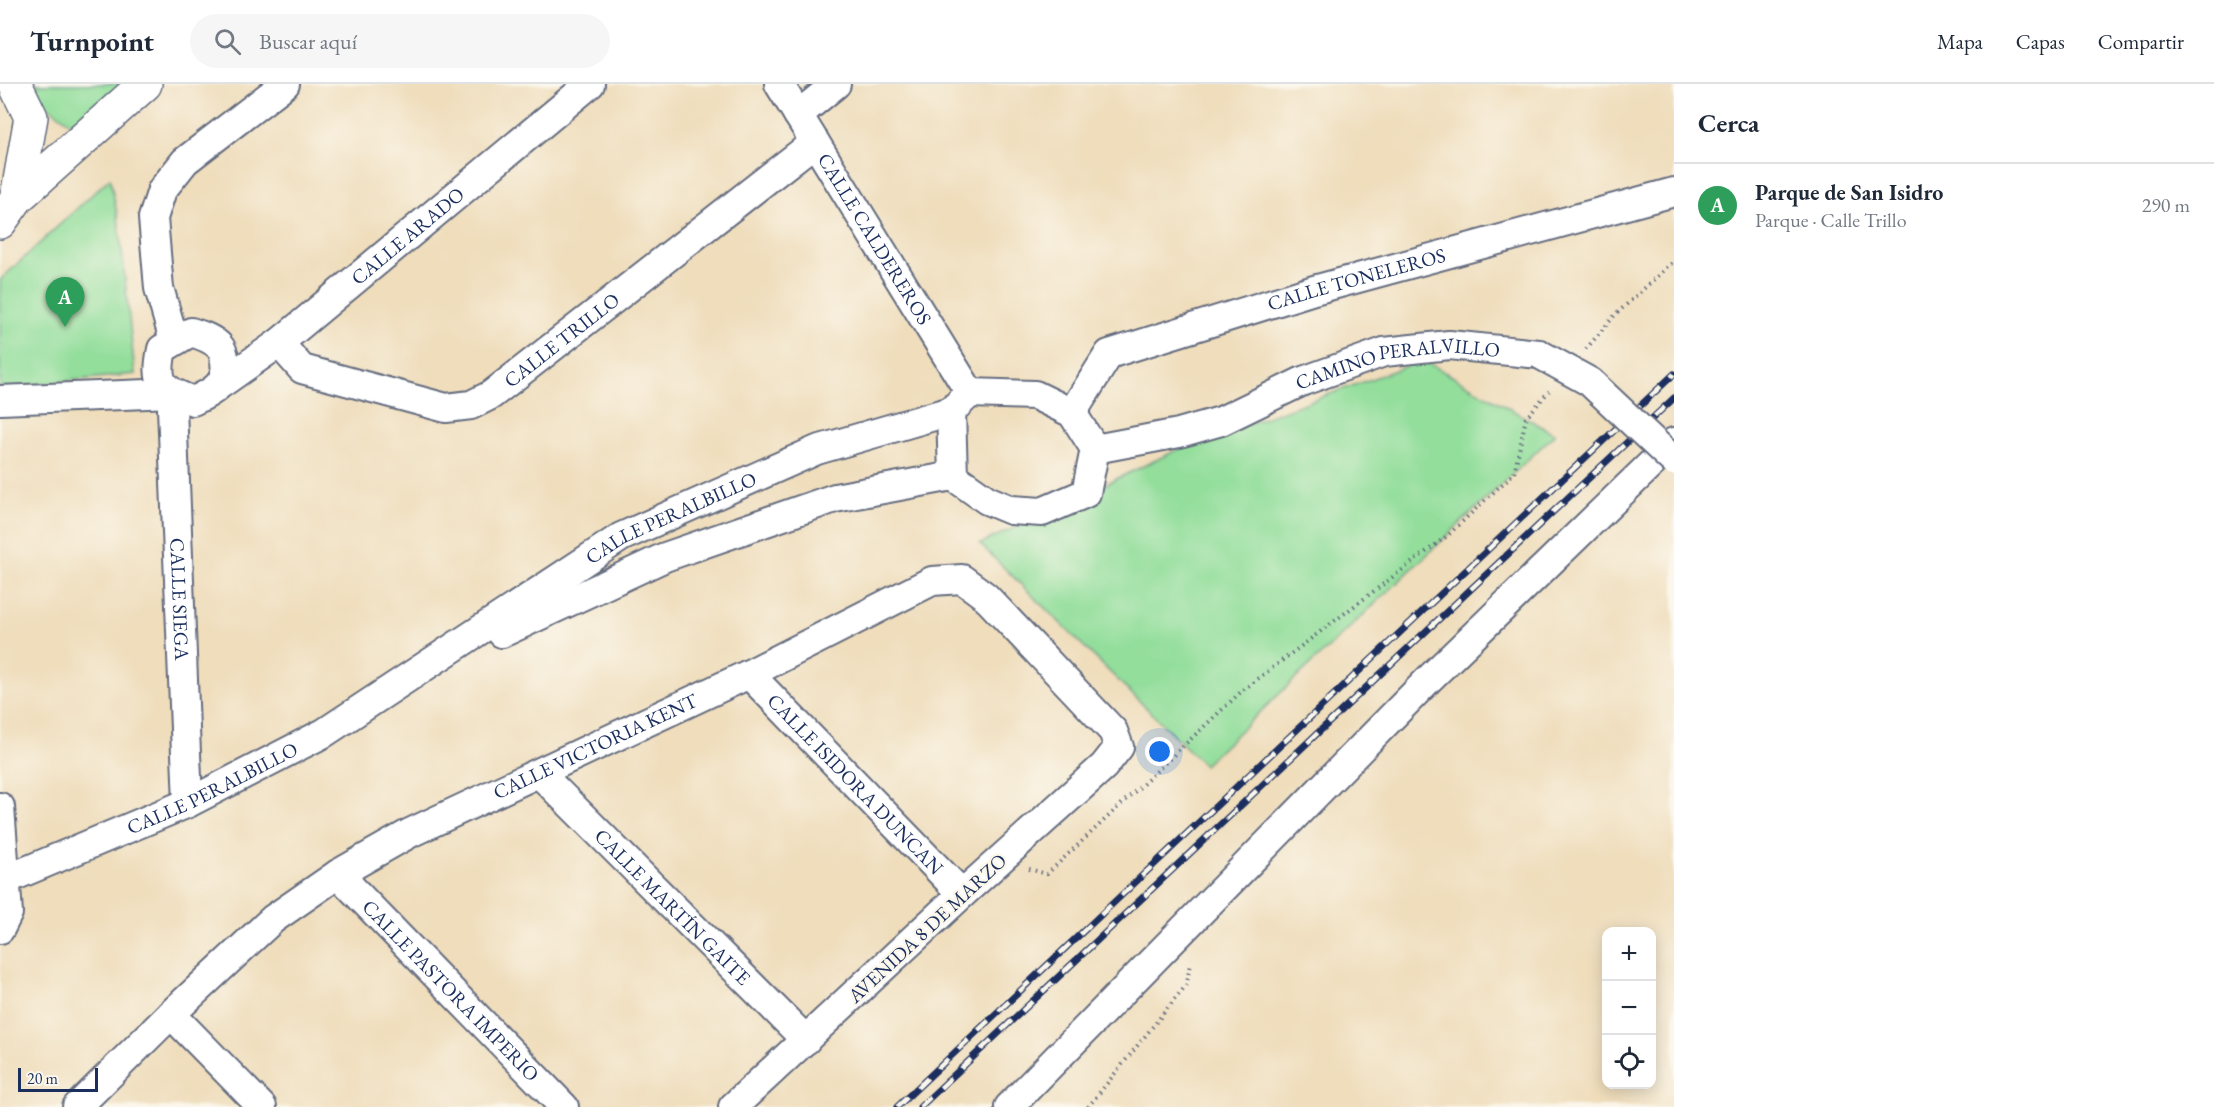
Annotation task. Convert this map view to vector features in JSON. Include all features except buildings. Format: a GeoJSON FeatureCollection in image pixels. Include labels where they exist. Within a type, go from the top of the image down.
{"type":"FeatureCollection","features":[{"type":"Feature","properties":{"kind":"street"},"geometry":{"type":"LineString","coordinates":[[8,210],[31,117],[15,84]]}},
{"type":"Feature","properties":{"kind":"street"},"geometry":{"type":"LineString","coordinates":[[8,210],[146,84]]}},
{"type":"Feature","properties":{"kind":"street"},"geometry":{"type":"LineString","coordinates":[[174,340],[159,288],[153,218],[162,190],[185,160],[285,84]]}},
{"type":"Feature","properties":{"kind":"street","name":"CALLE ARADO"},"geometry":{"type":"LineString","coordinates":[[222,383],[279,343],[590,84]]}},
{"type":"Feature","properties":{"kind":"street","name":"CALLE CALDEREROS"},"geometry":{"type":"LineString","coordinates":[[779,84],[815,142],[961,402]]}},
{"type":"Feature","properties":{"kind":"street"},"geometry":{"type":"LineString","coordinates":[[798,115],[836,84]]}},
{"type":"Feature","properties":{"kind":"street","name":"CALLE TRILLO"},"geometry":{"type":"LineString","coordinates":[[279,343],[302,369],[446,408],[471,405],[491,395],[815,142]]}},
{"type":"Feature","properties":{"kind":"street","name":"CALLE TONELEROS"},"geometry":{"type":"LineString","coordinates":[[1072,413],[1109,354],[1314,290],[1674,192]]}},
{"type":"Feature","properties":{"kind":"street"},"geometry":{"type":"LineString","coordinates":[[191,332],[209,339],[222,348],[225,364],[222,383],[210,393],[193,400],[177,395],[162,384],[158,369],[162,350],[174,340],[191,332]]}},
{"type":"Feature","properties":{"kind":"street","name":"CAMINO PERALVILLO"},"geometry":{"type":"LineString","coordinates":[[1095,449],[1179,433],[1221,421],[1303,381],[1384,352],[1449,345],[1539,354],[1590,382],[1674,461]]}},
{"type":"Feature","properties":{"kind":"street"},"geometry":{"type":"LineString","coordinates":[[0,400],[177,395]]}},
{"type":"Feature","properties":{"kind":"street","name":"CALLE SIEGA"},"geometry":{"type":"LineString","coordinates":[[177,395],[172,408],[188,803]]}},
{"type":"Feature","properties":{"kind":"street"},"geometry":{"type":"LineString","coordinates":[[1035,395],[1072,413],[1095,449],[1086,493],[1042,512],[1011,510],[987,500],[953,476],[961,402],[1035,395]]}},
{"type":"Feature","properties":{"kind":"street","name":"CALLE PERALBILLO"},"geometry":{"type":"LineString","coordinates":[[3,880],[188,803],[324,734],[621,537],[817,450],[961,402]]}},
{"type":"Feature","properties":{"kind":"street"},"geometry":{"type":"LineString","coordinates":[[1009,1107],[1429,679],[1674,442]]}},
{"type":"Feature","properties":{"kind":"street","name":"CALLE PERALBILLO"},"geometry":{"type":"LineString","coordinates":[[416,673],[665,557],[836,498],[953,476]]}},
{"type":"Feature","properties":{"kind":"street","name":"CALLE VICTORIA KENT"},"geometry":{"type":"LineString","coordinates":[[77,1107],[171,1014],[273,919],[338,874],[411,833],[749,674],[932,581],[962,579],[985,596],[1113,731],[1119,747]]}},
{"type":"Feature","properties":{"kind":"street","name":"CALLE ISIDORA DUNCAN"},"geometry":{"type":"LineString","coordinates":[[749,674],[962,894]]}},
{"type":"Feature","properties":{"kind":"street","name":"AVENIDA 8 DE MARZO"},"geometry":{"type":"LineString","coordinates":[[733,1107],[962,894],[1104,766],[1119,747]]}},
{"type":"Feature","properties":{"kind":"street","name":"CALLE MARTÍN GAITE"},"geometry":{"type":"LineString","coordinates":[[539,773],[806,1040]]}},
{"type":"Feature","properties":{"kind":"street"},"geometry":{"type":"LineString","coordinates":[[0,807],[3,880],[8,913],[0,929]]}},
{"type":"Feature","properties":{"kind":"street","name":"CALLE PASTORA IMPERIO"},"geometry":{"type":"LineString","coordinates":[[338,874],[564,1107]]}},
{"type":"Feature","properties":{"kind":"street"},"geometry":{"type":"LineString","coordinates":[[171,1014],[262,1107]]}},
{"type":"Feature","properties":{"kind":"path"},"geometry":{"type":"LineString","coordinates":[[1585,349],[1615,315],[1674,261]]}},
{"type":"Feature","properties":{"kind":"path"},"geometry":{"type":"LineString","coordinates":[[1000,860],[1047,874],[1243,690],[1447,536],[1514,473],[1526,418],[1556,383]]}},
{"type":"Feature","properties":{"kind":"path"},"geometry":{"type":"LineString","coordinates":[[1088,1107],[1187,984],[1190,962]]}},
{"type":"Feature","properties":{"kind":"green space"},"geometry":{"type":"Polygon","coordinates":[[[19,84],[147,84],[86,135],[19,84]]]}},
{"type":"Feature","properties":{"kind":"green space"},"geometry":{"type":"Polygon","coordinates":[[[110,178],[119,224],[135,374],[0,388],[0,280],[110,178]]]}},
{"type":"Feature","properties":{"kind":"green space"},"geometry":{"type":"Polygon","coordinates":[[[1423,360],[1555,434],[1204,765],[980,544],[1179,449],[1423,360]]]}},
{"type":"Feature","properties":{"kind":"railway"},"geometry":{"type":"LineString","coordinates":[[897,1107],[1674,374]]}},
{"type":"Feature","properties":{"kind":"railway"},"geometry":{"type":"LineString","coordinates":[[920,1107],[1674,398]]}},
{"type":"Feature","properties":{"kind":"place","name":"Parque de San Isidro"},"geometry":{"type":"Point","coordinates":[65,327]}}]}
